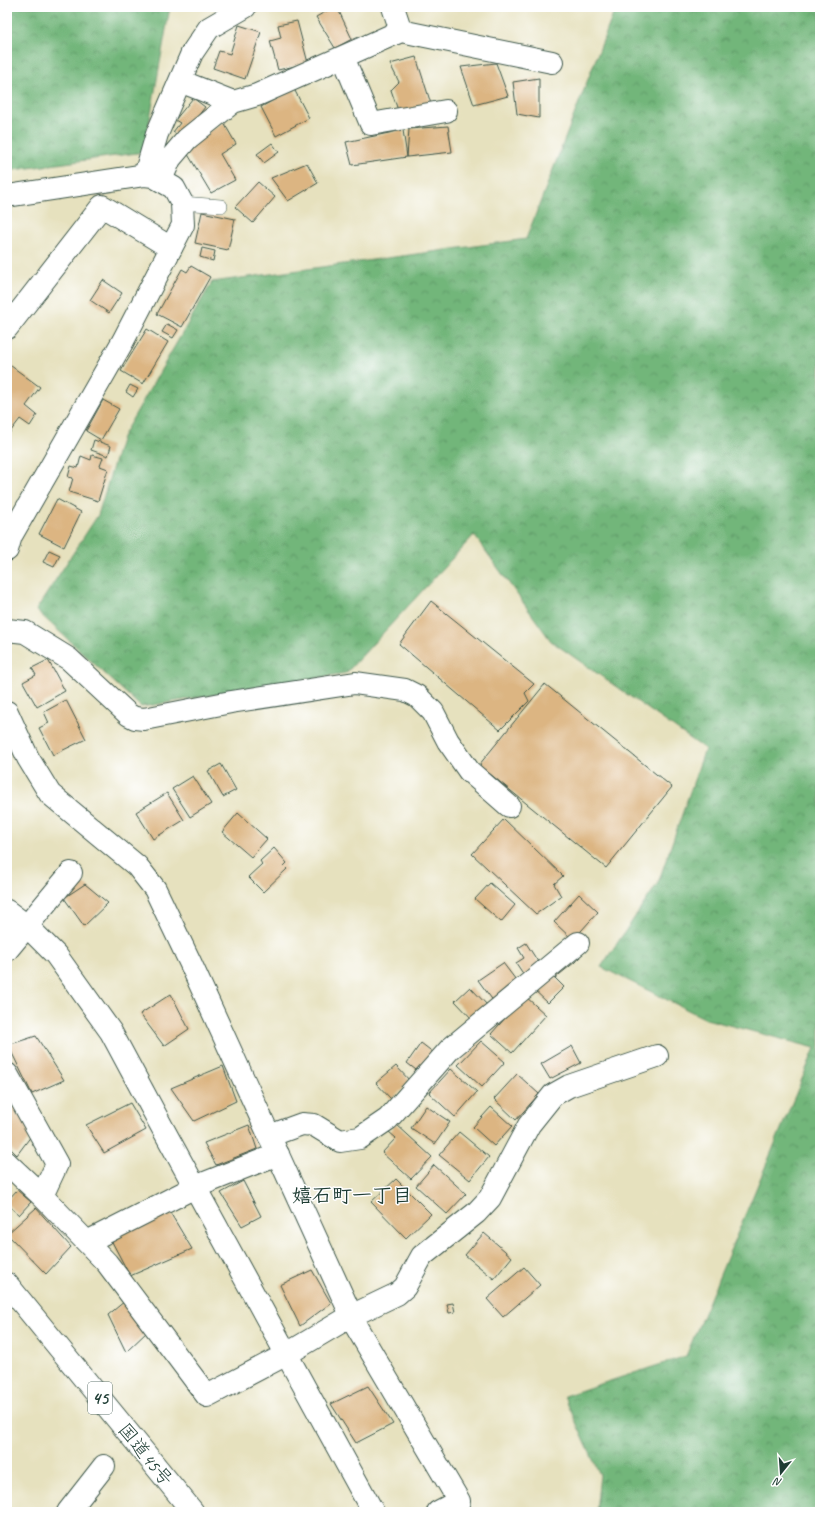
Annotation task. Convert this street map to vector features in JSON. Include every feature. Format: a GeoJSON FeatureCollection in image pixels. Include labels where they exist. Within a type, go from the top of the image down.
{"type":"FeatureCollection","features":[{"type":"Feature","properties":{"kind":"main road"},"geometry":{"type":"LineString","coordinates":[[153,177],[157,134],[192,53],[209,28],[245,7]]}},
{"type":"Feature","properties":{"kind":"main road"},"geometry":{"type":"LineString","coordinates":[[393,7],[401,30]]}},
{"type":"Feature","properties":{"kind":"main road"},"geometry":{"type":"LineString","coordinates":[[153,177],[186,139],[233,102],[258,96],[401,30],[552,62]]}},
{"type":"Feature","properties":{"kind":"main road"},"geometry":{"type":"LineString","coordinates":[[343,57],[371,124],[446,111]]}},
{"type":"Feature","properties":{"kind":"main road"},"geometry":{"type":"LineString","coordinates":[[180,81],[233,102]]}},
{"type":"Feature","properties":{"kind":"main road"},"geometry":{"type":"LineString","coordinates":[[7,196],[153,177],[174,188],[182,203],[182,225],[123,341],[8,540]]}},
{"type":"Feature","properties":{"kind":"main road"},"geometry":{"type":"LineString","coordinates":[[7,328],[102,206],[171,248]]}},
{"type":"Feature","properties":{"kind":"main road"},"geometry":{"type":"LineString","coordinates":[[7,630],[25,632],[68,659],[129,715],[135,718],[144,719],[231,702],[354,683],[405,690],[417,696],[432,712],[448,741],[469,772],[509,806]]}},
{"type":"Feature","properties":{"kind":"main road"},"geometry":{"type":"LineString","coordinates":[[7,712],[28,758],[50,794],[137,866],[155,889],[190,962],[351,1316],[463,1507],[438,1512]]}},
{"type":"Feature","properties":{"kind":"main road"},"geometry":{"type":"LineString","coordinates":[[7,950],[71,873]]}},
{"type":"Feature","properties":{"kind":"main road"},"geometry":{"type":"LineString","coordinates":[[7,911],[27,926],[56,955],[111,1032],[373,1512]]}},
{"type":"Feature","properties":{"kind":"main road"},"geometry":{"type":"LineString","coordinates":[[87,1242],[273,1145],[302,1124],[314,1125],[340,1141],[360,1138],[388,1118],[450,1049],[578,943]]}},
{"type":"Feature","properties":{"kind":"main road"},"geometry":{"type":"LineString","coordinates":[[7,1163],[42,1196],[107,1263],[207,1396],[287,1354],[351,1316],[397,1294],[405,1287],[422,1256],[476,1213],[490,1198],[529,1125],[553,1095],[569,1086],[657,1056]]}},
{"type":"Feature","properties":{"kind":"main road"},"geometry":{"type":"LineString","coordinates":[[7,1074],[57,1164],[42,1196]]}},
{"type":"Feature","properties":{"kind":"main road","name":"国道45号"},"geometry":{"type":"LineString","coordinates":[[7,1284],[193,1512]]}},
{"type":"Feature","properties":{"kind":"main road"},"geometry":{"type":"LineString","coordinates":[[68,1512],[104,1466]]}},
{"type":"Feature","properties":{"kind":"lane"},"geometry":{"type":"LineString","coordinates":[[182,203],[221,206]]}},
{"type":"Feature","properties":{"kind":"green space"},"geometry":{"type":"Polygon","coordinates":[[[7,7],[170,7],[144,152],[7,171],[7,7]]]}},
{"type":"Feature","properties":{"kind":"green space"},"geometry":{"type":"Polygon","coordinates":[[[616,7],[820,7],[820,1512],[596,1512],[600,1475],[564,1396],[686,1356],[815,1048],[706,1019],[601,967],[658,883],[705,749],[551,641],[474,535],[346,673],[141,707],[36,610],[98,515],[122,437],[212,282],[526,239],[616,7]]]}},
{"type":"Feature","properties":{"kind":"building"},"geometry":{"type":"Polygon","coordinates":[[[334,7],[337,7],[352,39],[335,48],[316,17],[334,7]]]}},
{"type":"Feature","properties":{"kind":"building"},"geometry":{"type":"Polygon","coordinates":[[[297,21],[308,63],[278,70],[270,41],[281,38],[278,25],[297,21]]]}},
{"type":"Feature","properties":{"kind":"building"},"geometry":{"type":"Polygon","coordinates":[[[239,25],[261,32],[245,79],[213,68],[219,51],[230,54],[239,25]]]}},
{"type":"Feature","properties":{"kind":"building"},"geometry":{"type":"Polygon","coordinates":[[[416,57],[432,107],[400,116],[391,90],[399,82],[390,64],[416,57]]]}},
{"type":"Feature","properties":{"kind":"building"},"geometry":{"type":"Polygon","coordinates":[[[496,63],[508,96],[474,105],[461,67],[496,63]]]}},
{"type":"Feature","properties":{"kind":"building"},"geometry":{"type":"Polygon","coordinates":[[[539,78],[539,118],[517,114],[513,82],[539,78]]]}},
{"type":"Feature","properties":{"kind":"building"},"geometry":{"type":"Polygon","coordinates":[[[294,89],[309,118],[276,136],[261,107],[294,89]]]}},
{"type":"Feature","properties":{"kind":"building"},"geometry":{"type":"Polygon","coordinates":[[[193,98],[205,107],[181,138],[173,132],[180,123],[175,120],[193,98]]]}},
{"type":"Feature","properties":{"kind":"building"},"geometry":{"type":"Polygon","coordinates":[[[224,123],[236,144],[220,154],[235,180],[211,193],[183,146],[224,123]]]}},
{"type":"Feature","properties":{"kind":"building"},"geometry":{"type":"Polygon","coordinates":[[[448,126],[452,152],[407,157],[409,129],[448,126]]]}},
{"type":"Feature","properties":{"kind":"building"},"geometry":{"type":"Polygon","coordinates":[[[403,130],[407,157],[352,165],[346,142],[403,130]]]}},
{"type":"Feature","properties":{"kind":"building"},"geometry":{"type":"Polygon","coordinates":[[[272,143],[279,152],[264,163],[257,154],[272,143]]]}},
{"type":"Feature","properties":{"kind":"building"},"geometry":{"type":"Polygon","coordinates":[[[307,163],[318,183],[288,201],[271,178],[307,163]]]}},
{"type":"Feature","properties":{"kind":"building"},"geometry":{"type":"Polygon","coordinates":[[[258,182],[275,197],[253,223],[235,207],[258,182]]]}},
{"type":"Feature","properties":{"kind":"building"},"geometry":{"type":"Polygon","coordinates":[[[202,212],[235,219],[228,250],[195,243],[202,212]]]}},
{"type":"Feature","properties":{"kind":"building"},"geometry":{"type":"Polygon","coordinates":[[[202,248],[215,251],[213,261],[200,257],[202,248]]]}},
{"type":"Feature","properties":{"kind":"building"},"geometry":{"type":"Polygon","coordinates":[[[191,266],[210,277],[182,327],[157,314],[182,269],[187,272],[191,266]]]}},
{"type":"Feature","properties":{"kind":"building"},"geometry":{"type":"Polygon","coordinates":[[[103,280],[122,293],[109,313],[90,300],[103,280]]]}},
{"type":"Feature","properties":{"kind":"building"},"geometry":{"type":"Polygon","coordinates":[[[167,324],[178,330],[173,338],[162,332],[167,324]]]}},
{"type":"Feature","properties":{"kind":"building"},"geometry":{"type":"Polygon","coordinates":[[[147,329],[168,342],[143,384],[121,371],[147,329]]]}},
{"type":"Feature","properties":{"kind":"building"},"geometry":{"type":"Polygon","coordinates":[[[7,363],[40,387],[26,406],[37,415],[30,426],[20,419],[7,436],[7,363]]]}},
{"type":"Feature","properties":{"kind":"building"},"geometry":{"type":"Polygon","coordinates":[[[130,385],[138,389],[133,397],[126,392],[130,385]]]}},
{"type":"Feature","properties":{"kind":"building"},"geometry":{"type":"Polygon","coordinates":[[[103,400],[119,409],[101,440],[86,431],[103,400]]]}},
{"type":"Feature","properties":{"kind":"building"},"geometry":{"type":"Polygon","coordinates":[[[94,440],[111,446],[108,456],[91,450],[94,440]]]}},
{"type":"Feature","properties":{"kind":"building"},"geometry":{"type":"Polygon","coordinates":[[[92,455],[103,458],[100,466],[108,469],[98,501],[69,492],[73,478],[68,477],[71,466],[78,468],[81,456],[91,460],[92,455]]]}},
{"type":"Feature","properties":{"kind":"building"},"geometry":{"type":"Polygon","coordinates":[[[57,499],[81,512],[64,547],[39,534],[57,499]]]}},
{"type":"Feature","properties":{"kind":"building"},"geometry":{"type":"Polygon","coordinates":[[[49,550],[60,555],[54,567],[43,562],[49,550]]]}},
{"type":"Feature","properties":{"kind":"building"},"geometry":{"type":"Polygon","coordinates":[[[431,601],[534,684],[525,693],[529,701],[500,730],[399,644],[431,601]]]}},
{"type":"Feature","properties":{"kind":"building"},"geometry":{"type":"Polygon","coordinates":[[[48,660],[65,691],[37,707],[23,682],[36,675],[32,668],[48,660]]]}},
{"type":"Feature","properties":{"kind":"building"},"geometry":{"type":"Polygon","coordinates":[[[545,684],[672,787],[606,868],[479,765],[545,684]]]}},
{"type":"Feature","properties":{"kind":"building"},"geometry":{"type":"Polygon","coordinates":[[[66,700],[86,739],[53,755],[39,728],[49,723],[44,712],[66,700]]]}},
{"type":"Feature","properties":{"kind":"building"},"geometry":{"type":"Polygon","coordinates":[[[221,764],[236,790],[223,797],[208,771],[221,764]]]}},
{"type":"Feature","properties":{"kind":"building"},"geometry":{"type":"Polygon","coordinates":[[[193,776],[211,804],[190,817],[172,789],[193,776]]]}},
{"type":"Feature","properties":{"kind":"building"},"geometry":{"type":"Polygon","coordinates":[[[167,793],[184,820],[153,839],[136,812],[167,793]]]}},
{"type":"Feature","properties":{"kind":"building"},"geometry":{"type":"Polygon","coordinates":[[[238,813],[267,839],[251,857],[222,832],[238,813]]]}},
{"type":"Feature","properties":{"kind":"building"},"geometry":{"type":"Polygon","coordinates":[[[504,819],[563,876],[554,884],[561,896],[536,914],[472,854],[504,819]]]}},
{"type":"Feature","properties":{"kind":"building"},"geometry":{"type":"Polygon","coordinates":[[[274,848],[287,863],[284,866],[287,869],[263,892],[248,877],[262,864],[260,861],[274,848]]]}},
{"type":"Feature","properties":{"kind":"building"},"geometry":{"type":"Polygon","coordinates":[[[490,883],[515,905],[501,922],[475,899],[490,883]]]}},
{"type":"Feature","properties":{"kind":"building"},"geometry":{"type":"Polygon","coordinates":[[[85,884],[108,903],[84,926],[64,898],[85,884]]]}},
{"type":"Feature","properties":{"kind":"building"},"geometry":{"type":"Polygon","coordinates":[[[579,894],[598,912],[573,940],[554,922],[579,894]]]}},
{"type":"Feature","properties":{"kind":"building"},"geometry":{"type":"Polygon","coordinates":[[[526,943],[542,968],[526,978],[516,963],[524,958],[518,948],[526,943]]]}},
{"type":"Feature","properties":{"kind":"building"},"geometry":{"type":"Polygon","coordinates":[[[576,952],[580,958],[555,978],[564,987],[548,1003],[531,987],[576,952]]]}},
{"type":"Feature","properties":{"kind":"building"},"geometry":{"type":"Polygon","coordinates":[[[503,963],[519,984],[494,1002],[478,980],[503,963]]]}},
{"type":"Feature","properties":{"kind":"building"},"geometry":{"type":"Polygon","coordinates":[[[470,987],[489,1007],[474,1021],[455,1001],[470,987]]]}},
{"type":"Feature","properties":{"kind":"building"},"geometry":{"type":"Polygon","coordinates":[[[171,994],[189,1029],[164,1046],[140,1014],[171,994]]]}},
{"type":"Feature","properties":{"kind":"building"},"geometry":{"type":"Polygon","coordinates":[[[525,996],[546,1015],[512,1053],[491,1034],[525,996]]]}},
{"type":"Feature","properties":{"kind":"building"},"geometry":{"type":"Polygon","coordinates":[[[36,1036],[64,1080],[32,1094],[8,1045],[36,1036]]]}},
{"type":"Feature","properties":{"kind":"building"},"geometry":{"type":"Polygon","coordinates":[[[481,1041],[505,1062],[482,1087],[458,1065],[481,1041]]]}},
{"type":"Feature","properties":{"kind":"building"},"geometry":{"type":"Polygon","coordinates":[[[421,1043],[434,1053],[420,1073],[407,1063],[421,1043]]]}},
{"type":"Feature","properties":{"kind":"building"},"geometry":{"type":"Polygon","coordinates":[[[572,1046],[581,1063],[550,1079],[541,1064],[572,1046]]]}},
{"type":"Feature","properties":{"kind":"building"},"geometry":{"type":"Polygon","coordinates":[[[223,1066],[236,1101],[194,1121],[171,1088],[223,1066]]]}},
{"type":"Feature","properties":{"kind":"building"},"geometry":{"type":"Polygon","coordinates":[[[396,1066],[411,1082],[391,1099],[376,1083],[396,1066]]]}},
{"type":"Feature","properties":{"kind":"building"},"geometry":{"type":"Polygon","coordinates":[[[451,1069],[477,1092],[455,1117],[429,1093],[451,1069]]]}},
{"type":"Feature","properties":{"kind":"building"},"geometry":{"type":"Polygon","coordinates":[[[517,1074],[539,1094],[516,1120],[494,1099],[517,1074]]]}},
{"type":"Feature","properties":{"kind":"building"},"geometry":{"type":"Polygon","coordinates":[[[15,1088],[37,1128],[17,1155],[7,1145],[7,1098],[15,1088]]]}},
{"type":"Feature","properties":{"kind":"building"},"geometry":{"type":"Polygon","coordinates":[[[130,1103],[146,1130],[104,1153],[86,1125],[130,1103]]]}},
{"type":"Feature","properties":{"kind":"building"},"geometry":{"type":"Polygon","coordinates":[[[426,1106],[450,1122],[435,1144],[411,1128],[426,1106]]]}},
{"type":"Feature","properties":{"kind":"building"},"geometry":{"type":"Polygon","coordinates":[[[491,1107],[512,1126],[494,1146],[473,1127],[491,1107]]]}},
{"type":"Feature","properties":{"kind":"building"},"geometry":{"type":"Polygon","coordinates":[[[396,1124],[432,1157],[411,1179],[382,1153],[396,1138],[389,1132],[396,1124]]]}},
{"type":"Feature","properties":{"kind":"building"},"geometry":{"type":"Polygon","coordinates":[[[249,1125],[257,1149],[216,1165],[204,1143],[249,1125]]]}},
{"type":"Feature","properties":{"kind":"building"},"geometry":{"type":"Polygon","coordinates":[[[459,1132],[489,1157],[470,1180],[439,1155],[459,1132]]]}},
{"type":"Feature","properties":{"kind":"building"},"geometry":{"type":"Polygon","coordinates":[[[434,1165],[466,1194],[447,1214],[416,1186],[434,1165]]]}},
{"type":"Feature","properties":{"kind":"building"},"geometry":{"type":"Polygon","coordinates":[[[396,1179],[431,1214],[406,1238],[371,1202],[396,1179]]]}},
{"type":"Feature","properties":{"kind":"building"},"geometry":{"type":"Polygon","coordinates":[[[243,1181],[261,1216],[242,1226],[221,1193],[243,1181]]]}},
{"type":"Feature","properties":{"kind":"building"},"geometry":{"type":"Polygon","coordinates":[[[17,1190],[31,1202],[19,1215],[7,1204],[7,1201],[17,1190]]]}},
{"type":"Feature","properties":{"kind":"building"},"geometry":{"type":"Polygon","coordinates":[[[36,1208],[71,1247],[46,1274],[7,1234],[36,1208]]]}},
{"type":"Feature","properties":{"kind":"building"},"geometry":{"type":"Polygon","coordinates":[[[168,1209],[192,1249],[130,1276],[110,1238],[168,1209]]]}},
{"type":"Feature","properties":{"kind":"building"},"geometry":{"type":"Polygon","coordinates":[[[484,1233],[512,1257],[494,1279],[465,1255],[484,1233]]]}},
{"type":"Feature","properties":{"kind":"building"},"geometry":{"type":"Polygon","coordinates":[[[524,1267],[540,1285],[503,1317],[487,1299],[524,1267]]]}},
{"type":"Feature","properties":{"kind":"building"},"geometry":{"type":"Polygon","coordinates":[[[312,1270],[331,1303],[300,1326],[280,1285],[312,1270]]]}},
{"type":"Feature","properties":{"kind":"building"},"geometry":{"type":"Polygon","coordinates":[[[125,1301],[149,1330],[126,1352],[108,1315],[125,1301]]]}},
{"type":"Feature","properties":{"kind":"building"},"geometry":{"type":"Polygon","coordinates":[[[453,1303],[455,1312],[449,1313],[447,1304],[453,1303]]]}},
{"type":"Feature","properties":{"kind":"building"},"geometry":{"type":"Polygon","coordinates":[[[368,1386],[393,1424],[356,1443],[331,1404],[368,1386]]]}},
{"type":"Feature","properties":{"kind":"district","name":"嬉石町一丁目"},"geometry":{"type":"Point","coordinates":[352,1195]}}]}
